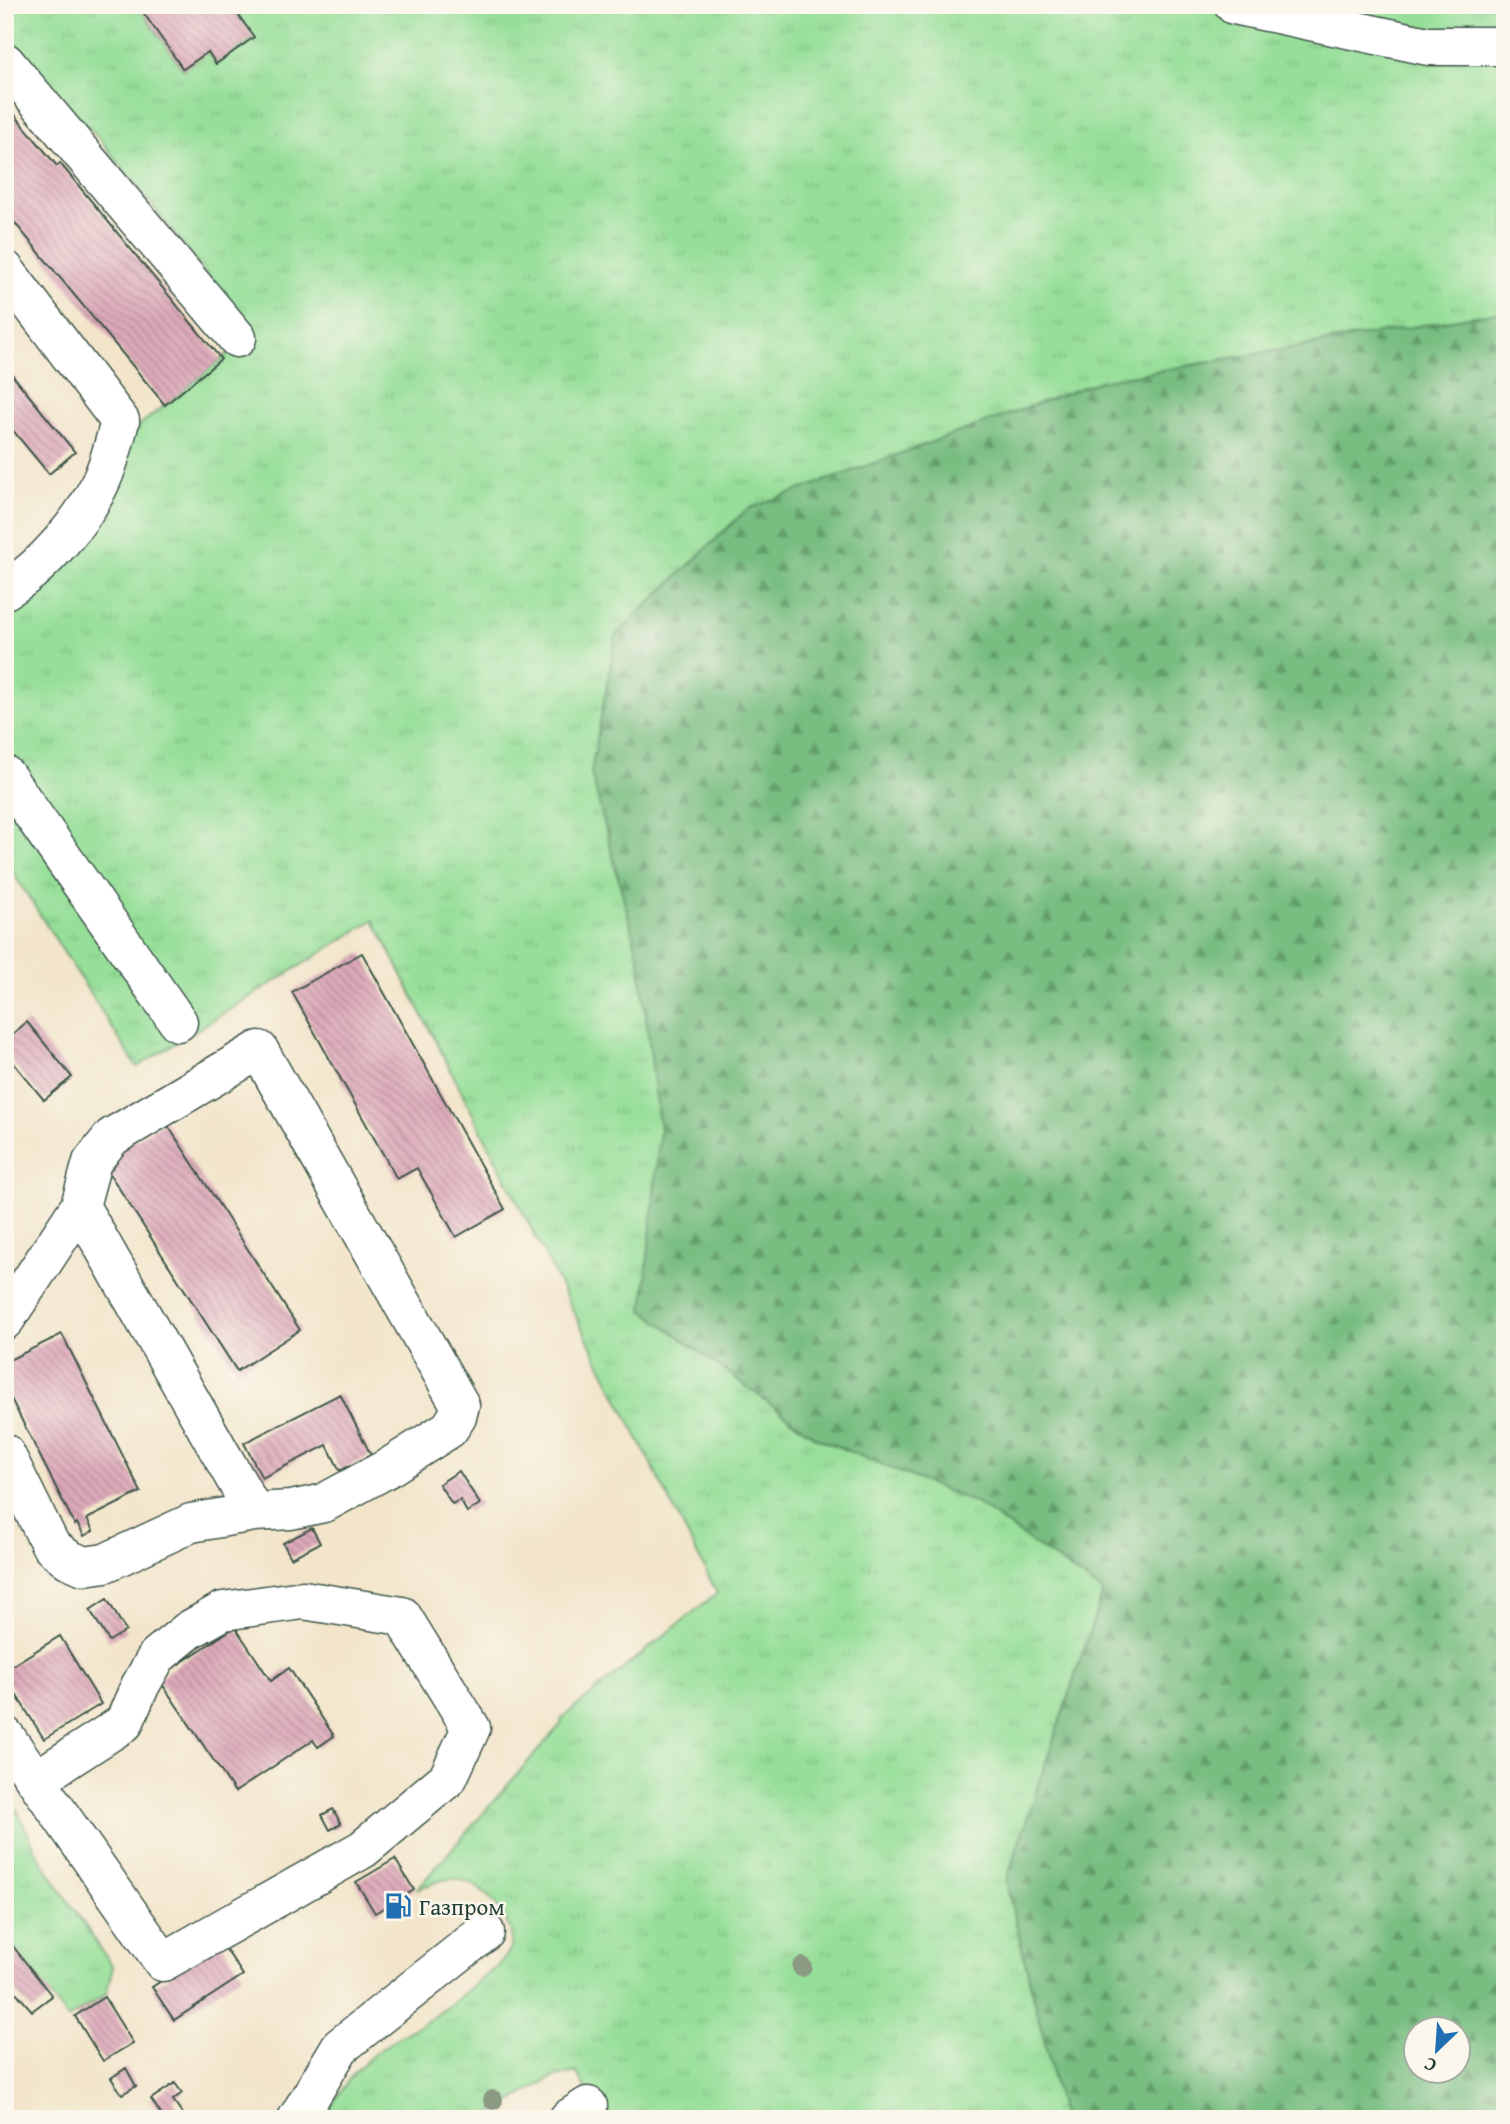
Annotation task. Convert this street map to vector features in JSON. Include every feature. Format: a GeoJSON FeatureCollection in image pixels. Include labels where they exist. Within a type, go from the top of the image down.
{"type":"FeatureCollection","features":[{"type":"Feature","properties":{"kind":"lane"},"geometry":{"type":"LineString","coordinates":[[1234,5],[1428,46],[1505,47]]}},
{"type":"Feature","properties":{"kind":"lane"},"geometry":{"type":"LineString","coordinates":[[5,62],[237,338]]}},
{"type":"Feature","properties":{"kind":"lane"},"geometry":{"type":"LineString","coordinates":[[5,270],[120,421],[103,478],[90,503],[49,555],[5,590]]}},
{"type":"Feature","properties":{"kind":"lane"},"geometry":{"type":"LineString","coordinates":[[5,775],[178,1022]]}},
{"type":"Feature","properties":{"kind":"lane"},"geometry":{"type":"LineString","coordinates":[[5,1320],[80,1206],[92,1162],[112,1137],[259,1051],[460,1405],[457,1417],[449,1429],[388,1468],[324,1503],[191,1523],[105,1563],[84,1566],[68,1559],[51,1546],[8,1467]]}},
{"type":"Feature","properties":{"kind":"lane"},"geometry":{"type":"LineString","coordinates":[[80,1206],[254,1512]]}},
{"type":"Feature","properties":{"kind":"lane"},"geometry":{"type":"LineString","coordinates":[[5,1736],[163,1962],[363,1849],[448,1778],[471,1728],[402,1616],[303,1600],[223,1611],[189,1630],[157,1656],[124,1723],[36,1780]]}},
{"type":"Feature","properties":{"kind":"lane"},"geometry":{"type":"LineString","coordinates":[[297,2119],[340,2047],[485,1932]]}},
{"type":"Feature","properties":{"kind":"green space"},"geometry":{"type":"Polygon","coordinates":[[[13,5],[138,5],[183,69],[208,52],[216,64],[253,38],[231,5],[1232,5],[1505,50],[1505,311],[1100,381],[639,958],[660,1130],[644,1310],[815,1437],[976,1503],[1103,1592],[1006,1882],[1065,2119],[604,2119],[576,2072],[552,2078],[481,2119],[323,2119],[364,2063],[381,2049],[450,2005],[497,1966],[510,1949],[512,1941],[503,1914],[477,1887],[469,1882],[447,1879],[417,1889],[562,1723],[561,1719],[717,1593],[374,920],[137,1067],[5,860],[5,609],[57,567],[124,438],[253,333],[98,137],[5,38],[5,10],[13,5]]]}},
{"type":"Feature","properties":{"kind":"green space"},"geometry":{"type":"Polygon","coordinates":[[[1302,5],[1505,5],[1505,31],[1412,32],[1302,5]]]}},
{"type":"Feature","properties":{"kind":"green space"},"geometry":{"type":"Polygon","coordinates":[[[1505,311],[1505,2119],[1065,2119],[1006,1882],[1103,1592],[976,1503],[815,1437],[643,1310],[660,1130],[639,958],[591,772],[616,635],[747,509],[1100,381],[1505,311]]]}},
{"type":"Feature","properties":{"kind":"green space"},"geometry":{"type":"Polygon","coordinates":[[[5,1785],[40,1859],[113,1967],[106,1994],[68,2019],[5,1936],[5,1785]]]}},
{"type":"Feature","properties":{"kind":"building"},"geometry":{"type":"Polygon","coordinates":[[[138,5],[231,5],[254,37],[216,64],[208,52],[183,69],[138,5]]]}},
{"type":"Feature","properties":{"kind":"building"},"geometry":{"type":"Polygon","coordinates":[[[5,103],[57,166],[60,163],[221,359],[165,405],[5,211],[5,103]]]}},
{"type":"Feature","properties":{"kind":"building"},"geometry":{"type":"Polygon","coordinates":[[[5,366],[75,452],[49,474],[5,421],[5,366]]]}},
{"type":"Feature","properties":{"kind":"building"},"geometry":{"type":"Polygon","coordinates":[[[362,953],[505,1209],[456,1237],[417,1168],[397,1179],[292,992],[362,953]]]}},
{"type":"Feature","properties":{"kind":"building"},"geometry":{"type":"Polygon","coordinates":[[[27,1022],[72,1077],[44,1100],[5,1053],[5,1040],[27,1022]]]}},
{"type":"Feature","properties":{"kind":"building"},"geometry":{"type":"Polygon","coordinates":[[[165,1121],[300,1330],[237,1371],[102,1162],[165,1121]]]}},
{"type":"Feature","properties":{"kind":"building"},"geometry":{"type":"Polygon","coordinates":[[[62,1334],[141,1492],[87,1519],[93,1531],[84,1536],[77,1523],[75,1525],[5,1387],[5,1362],[62,1334]]]}},
{"type":"Feature","properties":{"kind":"building"},"geometry":{"type":"Polygon","coordinates":[[[340,1394],[371,1455],[340,1471],[327,1445],[262,1478],[244,1443],[340,1394]]]}},
{"type":"Feature","properties":{"kind":"building"},"geometry":{"type":"Polygon","coordinates":[[[459,1471],[480,1504],[467,1512],[460,1500],[452,1504],[439,1484],[459,1471]]]}},
{"type":"Feature","properties":{"kind":"building"},"geometry":{"type":"Polygon","coordinates":[[[312,1528],[320,1543],[291,1558],[283,1543],[312,1528]]]}},
{"type":"Feature","properties":{"kind":"building"},"geometry":{"type":"Polygon","coordinates":[[[107,1599],[126,1631],[109,1641],[90,1610],[107,1599]]]}},
{"type":"Feature","properties":{"kind":"building"},"geometry":{"type":"Polygon","coordinates":[[[235,1627],[271,1681],[289,1668],[334,1736],[318,1747],[313,1740],[235,1792],[158,1678],[235,1627]]]}},
{"type":"Feature","properties":{"kind":"building"},"geometry":{"type":"Polygon","coordinates":[[[60,1636],[101,1704],[44,1739],[5,1677],[5,1670],[60,1636]]]}},
{"type":"Feature","properties":{"kind":"building"},"geometry":{"type":"Polygon","coordinates":[[[333,1809],[341,1824],[330,1830],[322,1815],[333,1809]]]}},
{"type":"Feature","properties":{"kind":"building"},"geometry":{"type":"Polygon","coordinates":[[[395,1859],[414,1890],[375,1913],[356,1882],[395,1859]]]}},
{"type":"Feature","properties":{"kind":"building"},"geometry":{"type":"Polygon","coordinates":[[[5,1936],[52,1996],[32,2011],[15,1991],[5,1998],[5,1936]]]}},
{"type":"Feature","properties":{"kind":"building"},"geometry":{"type":"Polygon","coordinates":[[[221,1942],[243,1975],[174,2020],[152,1987],[221,1942]]]}},
{"type":"Feature","properties":{"kind":"building"},"geometry":{"type":"Polygon","coordinates":[[[104,1997],[133,2043],[103,2061],[75,2016],[104,1997]]]}},
{"type":"Feature","properties":{"kind":"building"},"geometry":{"type":"Polygon","coordinates":[[[126,2068],[136,2086],[122,2094],[111,2078],[126,2068]]]}},
{"type":"Feature","properties":{"kind":"building"},"geometry":{"type":"Polygon","coordinates":[[[175,2083],[182,2093],[173,2100],[183,2114],[175,2119],[164,2119],[151,2099],[175,2083]]]}},
{"type":"Feature","properties":{"kind":"place","name":"Газпром"},"geometry":{"type":"Point","coordinates":[398,1906]}}]}
